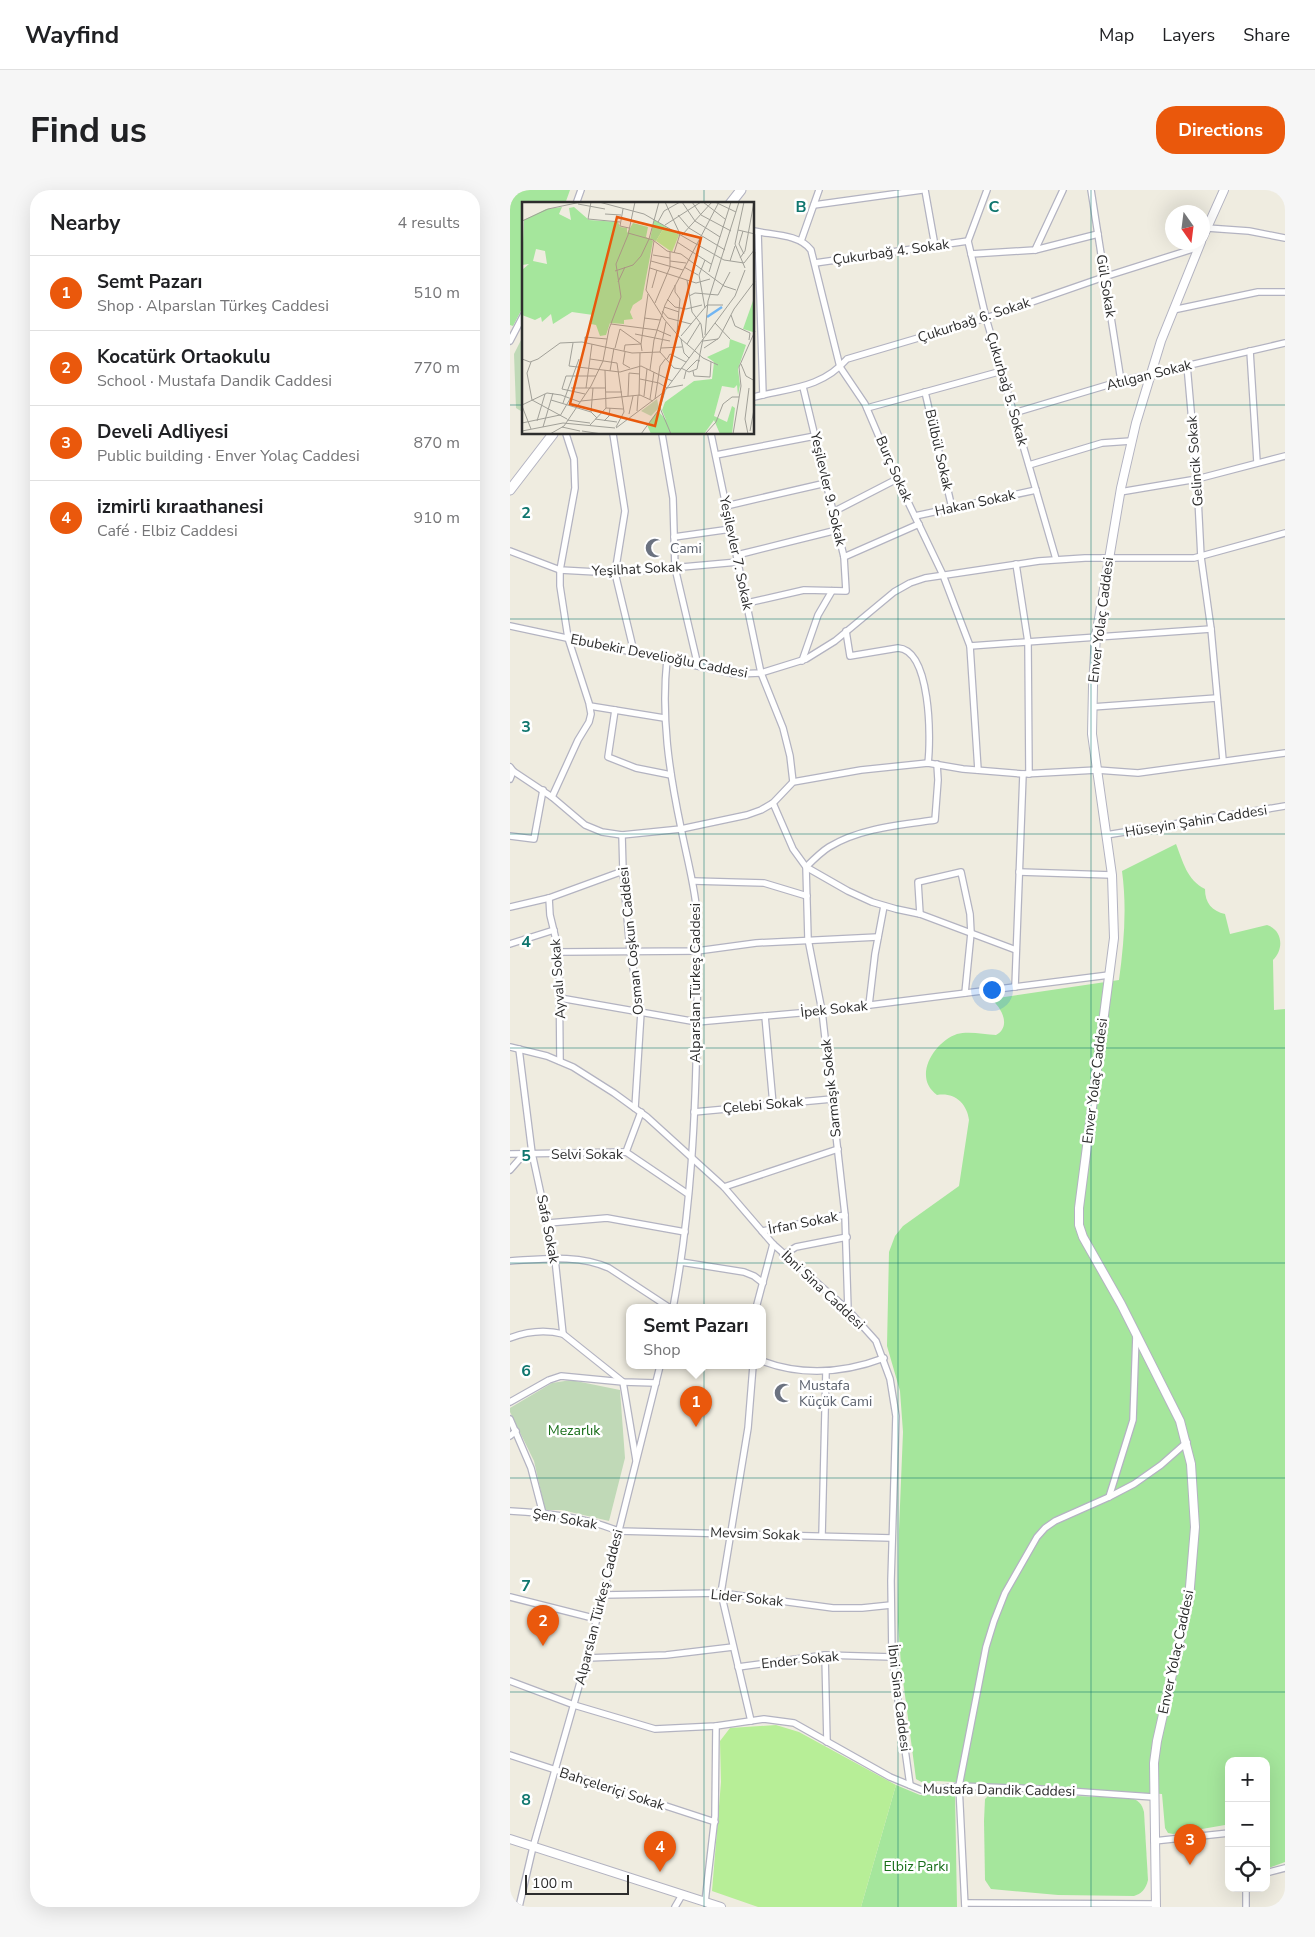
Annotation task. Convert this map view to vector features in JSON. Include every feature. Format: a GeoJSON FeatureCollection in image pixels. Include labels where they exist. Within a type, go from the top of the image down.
{"type":"FeatureCollection","features":[{"type":"Feature","properties":{"kind":"main road"},"geometry":{"type":"LineString","coordinates":[[732,202],[741,190]]}},
{"type":"Feature","properties":{"kind":"main road"},"geometry":{"type":"LineString","coordinates":[[510,490],[553,435]]}},
{"type":"Feature","properties":{"kind":"street"},"geometry":{"type":"LineString","coordinates":[[577,202],[581,190]]}},
{"type":"Feature","properties":{"kind":"street"},"geometry":{"type":"LineString","coordinates":[[763,395],[756,231],[801,241],[819,190]]}},
{"type":"Feature","properties":{"kind":"street"},"geometry":{"type":"LineString","coordinates":[[814,205],[883,193],[924,190],[935,246]]}},
{"type":"Feature","properties":{"kind":"street"},"geometry":{"type":"LineString","coordinates":[[968,241],[987,190]]}},
{"type":"Feature","properties":{"kind":"street"},"geometry":{"type":"LineString","coordinates":[[1035,250],[1063,190]]}},
{"type":"Feature","properties":{"kind":"street","name":"Gül Sokak"},"geometry":{"type":"LineString","coordinates":[[1091,190],[1122,381]]}},
{"type":"Feature","properties":{"kind":"street"},"geometry":{"type":"LineString","coordinates":[[1210,221],[1224,190]]}},
{"type":"Feature","properties":{"kind":"street"},"geometry":{"type":"LineString","coordinates":[[1210,228],[1249,231],[1285,238]]}},
{"type":"Feature","properties":{"kind":"street"},"geometry":{"type":"LineString","coordinates":[[971,254],[1035,250],[1098,234]]}},
{"type":"Feature","properties":{"kind":"street","name":"Burç Sokak"},"geometry":{"type":"LineString","coordinates":[[801,241],[811,250],[840,367],[867,408],[897,479],[943,575],[970,646],[978,770]]}},
{"type":"Feature","properties":{"kind":"street","name":"Çukurbağ 4. Sokak"},"geometry":{"type":"LineString","coordinates":[[815,263],[968,241]]}},
{"type":"Feature","properties":{"kind":"street","name":"Çukurbağ 5. Sokak"},"geometry":{"type":"LineString","coordinates":[[968,241],[986,318],[1056,559]]}},
{"type":"Feature","properties":{"kind":"street","name":"Çukurbağ 6. Sokak"},"geometry":{"type":"LineString","coordinates":[[755,397],[803,387],[840,367],[847,359],[986,318],[1185,250]]}},
{"type":"Feature","properties":{"kind":"street","name":"Enver Yolaç Caddesi"},"geometry":{"type":"LineString","coordinates":[[1156,1905],[1153,1776],[1156,1746],[1185,1622],[1192,1576],[1194,1506],[1191,1464],[1180,1421],[1136,1333],[1082,1237],[1078,1216],[1114,938],[1112,875],[1092,734],[1096,636],[1108,558],[1131,441],[1173,310],[1198,250]]}},
{"type":"Feature","properties":{"kind":"street"},"geometry":{"type":"LineString","coordinates":[[1173,310],[1258,292],[1285,292]]}},
{"type":"Feature","properties":{"kind":"street"},"geometry":{"type":"LineString","coordinates":[[510,341],[522,318]]}},
{"type":"Feature","properties":{"kind":"street","name":"Atılgan Sokak"},"geometry":{"type":"LineString","coordinates":[[1014,413],[1122,381],[1285,343]]}},
{"type":"Feature","properties":{"kind":"street"},"geometry":{"type":"LineString","coordinates":[[1250,351],[1257,462]]}},
{"type":"Feature","properties":{"kind":"street","name":"Gelincik Sokak"},"geometry":{"type":"LineString","coordinates":[[1187,365],[1198,479],[1201,557],[1211,629],[1223,760]]}},
{"type":"Feature","properties":{"kind":"street"},"geometry":{"type":"LineString","coordinates":[[867,408],[1002,371]]}},
{"type":"Feature","properties":{"kind":"street","name":"Yeşilevler 9. Sokak"},"geometry":{"type":"LineString","coordinates":[[803,387],[844,557],[846,591],[832,591]]}},
{"type":"Feature","properties":{"kind":"street","name":"Bülbül Sokak"},"geometry":{"type":"LineString","coordinates":[[925,392],[952,508]]}},
{"type":"Feature","properties":{"kind":"street"},"geometry":{"type":"LineString","coordinates":[[552,797],[578,740],[589,722],[590,706],[568,638],[560,586],[560,570],[575,488],[574,459],[566,435]]}},
{"type":"Feature","properties":{"kind":"street"},"geometry":{"type":"LineString","coordinates":[[613,435],[625,511],[615,573],[634,652]]}},
{"type":"Feature","properties":{"kind":"street"},"geometry":{"type":"LineString","coordinates":[[662,435],[673,498],[675,568],[698,666]]}},
{"type":"Feature","properties":{"kind":"street","name":"Yeşilevler 7. Sokak"},"geometry":{"type":"LineString","coordinates":[[711,435],[761,673],[784,728],[793,782]]}},
{"type":"Feature","properties":{"kind":"street"},"geometry":{"type":"LineString","coordinates":[[716,455],[815,436]]}},
{"type":"Feature","properties":{"kind":"street"},"geometry":{"type":"LineString","coordinates":[[1029,465],[1102,443],[1131,441]]}},
{"type":"Feature","properties":{"kind":"street"},"geometry":{"type":"LineString","coordinates":[[1120,492],[1198,479],[1285,456]]}},
{"type":"Feature","properties":{"kind":"street"},"geometry":{"type":"LineString","coordinates":[[833,512],[897,479]]}},
{"type":"Feature","properties":{"kind":"street"},"geometry":{"type":"LineString","coordinates":[[726,506],[826,483]]}},
{"type":"Feature","properties":{"kind":"street","name":"Hakan Sokak"},"geometry":{"type":"LineString","coordinates":[[915,516],[1036,490]]}},
{"type":"Feature","properties":{"kind":"street"},"geometry":{"type":"LineString","coordinates":[[844,557],[919,524]]}},
{"type":"Feature","properties":{"kind":"street"},"geometry":{"type":"LineString","coordinates":[[674,537],[731,529]]}},
{"type":"Feature","properties":{"kind":"street","name":"Yeşilhat Sokak"},"geometry":{"type":"LineString","coordinates":[[510,551],[560,570],[615,573],[675,568],[737,559],[837,530]]}},
{"type":"Feature","properties":{"kind":"street","name":"Ebubekir Develioğlu Caddesi"},"geometry":{"type":"LineString","coordinates":[[510,626],[698,666],[742,674],[761,673],[802,661],[826,647],[886,597],[918,580],[1056,559],[1201,557],[1285,533]]}},
{"type":"Feature","properties":{"kind":"street"},"geometry":{"type":"LineString","coordinates":[[1015,987],[1019,872],[1026,774],[1028,642],[1016,564]]}},
{"type":"Feature","properties":{"kind":"street"},"geometry":{"type":"LineString","coordinates":[[747,603],[804,590],[832,591],[818,615],[802,661]]}},
{"type":"Feature","properties":{"kind":"street"},"geometry":{"type":"LineString","coordinates":[[970,646],[1211,629]]}},
{"type":"Feature","properties":{"kind":"street"},"geometry":{"type":"LineString","coordinates":[[846,631],[850,656],[898,648],[906,649],[912,655],[920,672],[927,699],[930,731],[928,763]]}},
{"type":"Feature","properties":{"kind":"street","name":"Alparslan Türkeş Caddesi"},"geometry":{"type":"LineString","coordinates":[[667,659],[664,718],[671,775],[693,881],[698,951],[692,1157],[685,1232],[673,1304]]}},
{"type":"Feature","properties":{"kind":"street"},"geometry":{"type":"LineString","coordinates":[[1092,706],[1217,698]]}},
{"type":"Feature","properties":{"kind":"street"},"geometry":{"type":"LineString","coordinates":[[590,706],[664,718]]}},
{"type":"Feature","properties":{"kind":"street"},"geometry":{"type":"LineString","coordinates":[[615,710],[608,757],[636,768],[671,775]]}},
{"type":"Feature","properties":{"kind":"street"},"geometry":{"type":"LineString","coordinates":[[510,779],[512,769],[543,790],[585,825],[602,832],[622,835],[681,829],[747,815],[773,803],[793,782],[861,770],[928,763],[1026,774],[1097,770],[1138,772],[1285,753]]}},
{"type":"Feature","properties":{"kind":"street"},"geometry":{"type":"LineString","coordinates":[[806,867],[829,847],[856,835],[882,828],[935,820],[938,780],[937,764]]}},
{"type":"Feature","properties":{"kind":"street"},"geometry":{"type":"LineString","coordinates":[[510,836],[534,839],[543,790]]}},
{"type":"Feature","properties":{"kind":"street"},"geometry":{"type":"LineString","coordinates":[[773,803],[793,849],[806,867],[848,891],[884,906],[920,914],[1016,950]]}},
{"type":"Feature","properties":{"kind":"street","name":"Hüseyin Şahin Caddesi"},"geometry":{"type":"LineString","coordinates":[[1106,835],[1285,806]]}},
{"type":"Feature","properties":{"kind":"street","name":"Osman Coşkun Caddesi"},"geometry":{"type":"LineString","coordinates":[[622,835],[630,951],[640,1012],[638,1110],[626,1152]]}},
{"type":"Feature","properties":{"kind":"street","name":"Sarmaşık Sokak"},"geometry":{"type":"LineString","coordinates":[[806,867],[808,939],[822,1011],[845,1215],[848,1310]]}},
{"type":"Feature","properties":{"kind":"street"},"geometry":{"type":"LineString","coordinates":[[510,907],[549,898],[623,871]]}},
{"type":"Feature","properties":{"kind":"street"},"geometry":{"type":"LineString","coordinates":[[920,914],[918,882],[961,872],[970,914],[965,993]]}},
{"type":"Feature","properties":{"kind":"street"},"geometry":{"type":"LineString","coordinates":[[1019,872],[1112,875]]}},
{"type":"Feature","properties":{"kind":"street"},"geometry":{"type":"LineString","coordinates":[[693,881],[764,883],[807,896]]}},
{"type":"Feature","properties":{"kind":"street","name":"Ayvalı Sokak"},"geometry":{"type":"LineString","coordinates":[[549,898],[559,952],[560,1061]]}},
{"type":"Feature","properties":{"kind":"street"},"geometry":{"type":"LineString","coordinates":[[869,1006],[884,906]]}},
{"type":"Feature","properties":{"kind":"street"},"geometry":{"type":"LineString","coordinates":[[510,944],[554,930]]}},
{"type":"Feature","properties":{"kind":"street"},"geometry":{"type":"LineString","coordinates":[[559,952],[698,951],[756,943],[878,937]]}},
{"type":"Feature","properties":{"kind":"street","name":"İpek Sokak"},"geometry":{"type":"LineString","coordinates":[[560,998],[697,1022],[869,1006],[1109,975]]}},
{"type":"Feature","properties":{"kind":"street"},"geometry":{"type":"LineString","coordinates":[[765,1016],[773,1104]]}},
{"type":"Feature","properties":{"kind":"street","name":"İbni Sina Caddesi"},"geometry":{"type":"LineString","coordinates":[[510,1047],[560,1061],[601,1084],[638,1110],[724,1186],[773,1244],[848,1310],[876,1341],[884,1358],[892,1384],[896,1416],[892,1538],[892,1657],[910,1785]]}},
{"type":"Feature","properties":{"kind":"street","name":"Safa Sokak"},"geometry":{"type":"LineString","coordinates":[[519,1049],[532,1154],[555,1259],[563,1334]]}},
{"type":"Feature","properties":{"kind":"street","name":"Çelebi Sokak"},"geometry":{"type":"LineString","coordinates":[[694,1112],[832,1099]]}},
{"type":"Feature","properties":{"kind":"street"},"geometry":{"type":"LineString","coordinates":[[724,1186],[838,1149]]}},
{"type":"Feature","properties":{"kind":"street","name":"Selvi Sokak"},"geometry":{"type":"LineString","coordinates":[[510,1154],[626,1152],[688,1194]]}},
{"type":"Feature","properties":{"kind":"street"},"geometry":{"type":"LineString","coordinates":[[510,1170],[524,1154]]}},
{"type":"Feature","properties":{"kind":"street","name":"İrfan Sokak"},"geometry":{"type":"LineString","coordinates":[[762,1231],[845,1215]]}},
{"type":"Feature","properties":{"kind":"street"},"geometry":{"type":"LineString","coordinates":[[548,1223],[608,1218],[685,1232]]}},
{"type":"Feature","properties":{"kind":"street"},"geometry":{"type":"LineString","coordinates":[[783,1254],[796,1247],[847,1238]]}},
{"type":"Feature","properties":{"kind":"street"},"geometry":{"type":"LineString","coordinates":[[757,1304],[773,1244]]}},
{"type":"Feature","properties":{"kind":"street"},"geometry":{"type":"LineString","coordinates":[[510,1261],[555,1259],[582,1260],[600,1264],[666,1304]]}},
{"type":"Feature","properties":{"kind":"street"},"geometry":{"type":"LineString","coordinates":[[681,1262],[744,1272],[754,1276],[763,1283]]}},
{"type":"Feature","properties":{"kind":"street"},"geometry":{"type":"LineString","coordinates":[[510,1338],[540,1331],[563,1334],[623,1382],[637,1464]]}},
{"type":"Feature","properties":{"kind":"street"},"geometry":{"type":"LineString","coordinates":[[1109,1497],[1133,1420],[1136,1333]]}},
{"type":"Feature","properties":{"kind":"street"},"geometry":{"type":"LineString","coordinates":[[766,1361],[794,1369],[826,1371],[848,1369],[884,1358]]}},
{"type":"Feature","properties":{"kind":"street","name":"Alparslan Türkeş Caddesi"},"geometry":{"type":"LineString","coordinates":[[519,1907],[533,1847],[587,1658],[659,1369]]}},
{"type":"Feature","properties":{"kind":"street"},"geometry":{"type":"LineString","coordinates":[[751,1721],[721,1593],[748,1428],[753,1369]]}},
{"type":"Feature","properties":{"kind":"street"},"geometry":{"type":"LineString","coordinates":[[822,1536],[826,1371]]}},
{"type":"Feature","properties":{"kind":"street"},"geometry":{"type":"LineString","coordinates":[[510,1402],[549,1380],[561,1376],[656,1383]]}},
{"type":"Feature","properties":{"kind":"street"},"geometry":{"type":"LineString","coordinates":[[510,1419],[531,1468],[543,1514]]}},
{"type":"Feature","properties":{"kind":"street"},"geometry":{"type":"LineString","coordinates":[[510,1436],[516,1431]]}},
{"type":"Feature","properties":{"kind":"street"},"geometry":{"type":"LineString","coordinates":[[1156,1905],[965,1905],[959,1786],[986,1647],[996,1614],[1012,1580],[1037,1537],[1055,1521],[1109,1497],[1148,1474],[1186,1442]]}},
{"type":"Feature","properties":{"kind":"street","name":"Şen Sokak"},"geometry":{"type":"LineString","coordinates":[[510,1510],[598,1523],[618,1531]]}},
{"type":"Feature","properties":{"kind":"street","name":"Mevsim Sokak"},"geometry":{"type":"LineString","coordinates":[[618,1531],[892,1538]]}},
{"type":"Feature","properties":{"kind":"street","name":"Lider Sokak"},"geometry":{"type":"LineString","coordinates":[[602,1595],[721,1593],[833,1608],[891,1605]]}},
{"type":"Feature","properties":{"kind":"street"},"geometry":{"type":"LineString","coordinates":[[510,1597],[597,1619]]}},
{"type":"Feature","properties":{"kind":"street"},"geometry":{"type":"LineString","coordinates":[[587,1658],[666,1656],[733,1647]]}},
{"type":"Feature","properties":{"kind":"street"},"geometry":{"type":"LineString","coordinates":[[825,1655],[827,1742]]}},
{"type":"Feature","properties":{"kind":"street","name":"Ender Sokak"},"geometry":{"type":"LineString","coordinates":[[738,1667],[825,1655],[892,1657]]}},
{"type":"Feature","properties":{"kind":"street","name":"Mustafa Dandik Caddesi"},"geometry":{"type":"LineString","coordinates":[[510,1681],[574,1705],[655,1729],[716,1726],[773,1720],[794,1723],[890,1777],[924,1791],[959,1786],[1040,1789],[1154,1797]]}},
{"type":"Feature","properties":{"kind":"street"},"geometry":{"type":"LineString","coordinates":[[708,1905],[715,1822],[716,1726]]}},
{"type":"Feature","properties":{"kind":"street","name":"Bahçeleriçi Sokak"},"geometry":{"type":"LineString","coordinates":[[510,1755],[715,1822]]}},
{"type":"Feature","properties":{"kind":"street"},"geometry":{"type":"LineString","coordinates":[[1154,1841],[1225,1833]]}},
{"type":"Feature","properties":{"kind":"street"},"geometry":{"type":"LineString","coordinates":[[510,1839],[708,1905],[721,1907]]}},
{"type":"Feature","properties":{"kind":"street"},"geometry":{"type":"LineString","coordinates":[[1270,1872],[1285,1868]]}},
{"type":"Feature","properties":{"kind":"street"},"geometry":{"type":"LineString","coordinates":[[1246,1892],[1246,1907]]}},
{"type":"Feature","properties":{"kind":"street"},"geometry":{"type":"LineString","coordinates":[[675,1907],[682,1895]]}},
{"type":"Feature","properties":{"kind":"green space"},"geometry":{"type":"Polygon","coordinates":[[[510,190],[570,190],[566,202],[522,202],[522,309],[513,326],[510,325],[510,190]]]}},
{"type":"Feature","properties":{"kind":"green space"},"geometry":{"type":"Polygon","coordinates":[[[522,338],[522,412],[516,408],[514,354],[522,338]]]}},
{"type":"Feature","properties":{"kind":"green space"},"geometry":{"type":"Polygon","coordinates":[[[1176,844],[1190,876],[1205,889],[1206,898],[1210,906],[1216,911],[1225,914],[1230,934],[1267,925],[1276,931],[1280,941],[1279,951],[1273,960],[1274,1010],[1285,1009],[1285,1862],[1270,1868],[1270,1757],[1225,1757],[1225,1825],[1173,1834],[1168,1833],[1165,1828],[1162,1794],[937,1781],[925,1784],[916,1779],[901,1665],[898,1622],[903,1432],[900,1391],[887,1346],[889,1252],[895,1236],[903,1226],[959,1186],[969,1120],[966,1109],[959,1100],[949,1095],[937,1095],[930,1088],[926,1079],[926,1070],[934,1052],[949,1038],[961,1033],[996,1035],[1001,1031],[1004,1022],[1003,1017],[991,999],[1119,980],[1124,926],[1122,871],[1176,844]]]}},
{"type":"Feature","properties":{"kind":"green space","name":"Mezarlık"},"geometry":{"type":"Polygon","coordinates":[[[571,1380],[620,1390],[625,1458],[609,1521],[562,1510],[545,1510],[534,1461],[510,1412],[510,1408],[552,1383],[571,1380]]]}},
{"type":"Feature","properties":{"kind":"green space"},"geometry":{"type":"Polygon","coordinates":[[[776,1725],[799,1732],[896,1785],[861,1907],[758,1907],[712,1891],[721,1782],[720,1741],[730,1728],[776,1725]]]}},
{"type":"Feature","properties":{"kind":"green space","name":"Elbiz Parkı"},"geometry":{"type":"Polygon","coordinates":[[[896,1785],[920,1795],[955,1793],[957,1907],[861,1907],[896,1785]]]}},
{"type":"Feature","properties":{"kind":"green space"},"geometry":{"type":"Polygon","coordinates":[[[994,1793],[1129,1798],[1137,1801],[1141,1804],[1144,1812],[1148,1880],[1145,1888],[1134,1896],[1058,1895],[991,1889],[985,1880],[984,1821],[985,1799],[994,1793]]]}},
{"type":"Feature","properties":{"kind":"place","name":"Cami"},"geometry":{"type":"Point","coordinates":[655,548]}},
{"type":"Feature","properties":{"kind":"place","name":"Mustafa Küçük Cami"},"geometry":{"type":"Point","coordinates":[784,1393]}},
{"type":"Feature","properties":{"kind":"place","name":"Semt Pazarı"},"geometry":{"type":"Point","coordinates":[696,1427]}},
{"type":"Feature","properties":{"kind":"place","name":"Kocatürk Ortaokulu"},"geometry":{"type":"Point","coordinates":[543,1646]}},
{"type":"Feature","properties":{"kind":"place","name":"Develi Adliyesi"},"geometry":{"type":"Point","coordinates":[1190,1865]}},
{"type":"Feature","properties":{"kind":"place","name":"izmirli kıraathanesi"},"geometry":{"type":"Point","coordinates":[660,1872]}}]}
